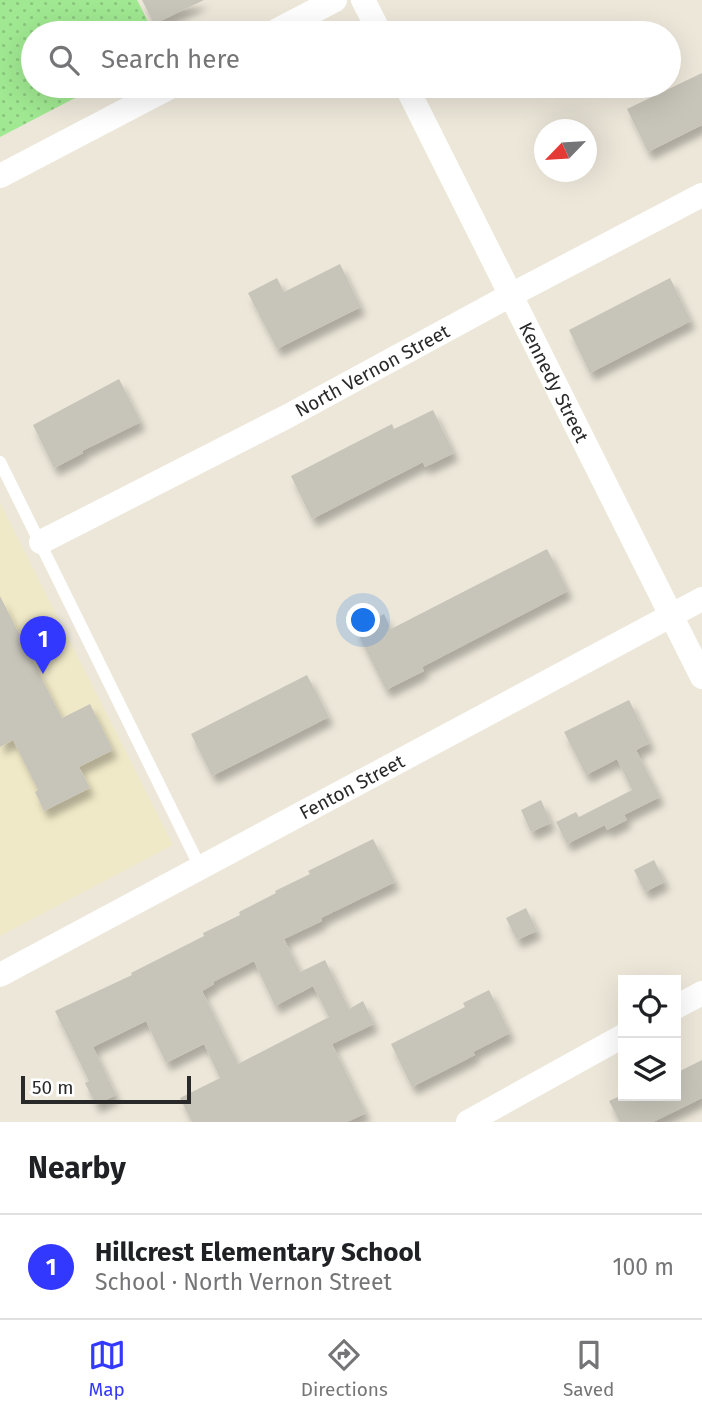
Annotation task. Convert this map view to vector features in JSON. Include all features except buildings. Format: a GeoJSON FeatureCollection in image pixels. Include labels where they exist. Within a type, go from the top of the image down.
{"type":"FeatureCollection","features":[{"type":"Feature","properties":{"kind":"street"},"geometry":{"type":"LineString","coordinates":[[295,21],[335,0]]}},
{"type":"Feature","properties":{"kind":"street"},"geometry":{"type":"LineString","coordinates":[[363,0],[374,21]]}},
{"type":"Feature","properties":{"kind":"street"},"geometry":{"type":"LineString","coordinates":[[0,176],[149,98]]}},
{"type":"Feature","properties":{"kind":"street","name":"Kennedy Street"},"geometry":{"type":"LineString","coordinates":[[412,98],[702,677]]}},
{"type":"Feature","properties":{"kind":"street","name":"North Vernon Street"},"geometry":{"type":"LineString","coordinates":[[41,542],[288,416],[702,195]]}},
{"type":"Feature","properties":{"kind":"street","name":"Fenton Street"},"geometry":{"type":"LineString","coordinates":[[0,975],[702,599]]}},
{"type":"Feature","properties":{"kind":"street"},"geometry":{"type":"LineString","coordinates":[[681,1004],[702,993]]}},
{"type":"Feature","properties":{"kind":"street"},"geometry":{"type":"LineString","coordinates":[[468,1122],[619,1038]]}},
{"type":"Feature","properties":{"kind":"lane"},"geometry":{"type":"LineString","coordinates":[[0,462],[200,867]]}},
{"type":"Feature","properties":{"kind":"shaded area"},"geometry":{"type":"Polygon","coordinates":[[[0,503],[173,845],[0,936],[0,503]]]}},
{"type":"Feature","properties":{"kind":"green space"},"geometry":{"type":"Polygon","coordinates":[[[0,0],[137,0],[148,21],[21,21],[21,98],[75,98],[0,137],[0,0]]]}},
{"type":"Feature","properties":{"kind":"place","name":"Hillcrest Elementary School"},"geometry":{"type":"Point","coordinates":[43,674]}}]}
